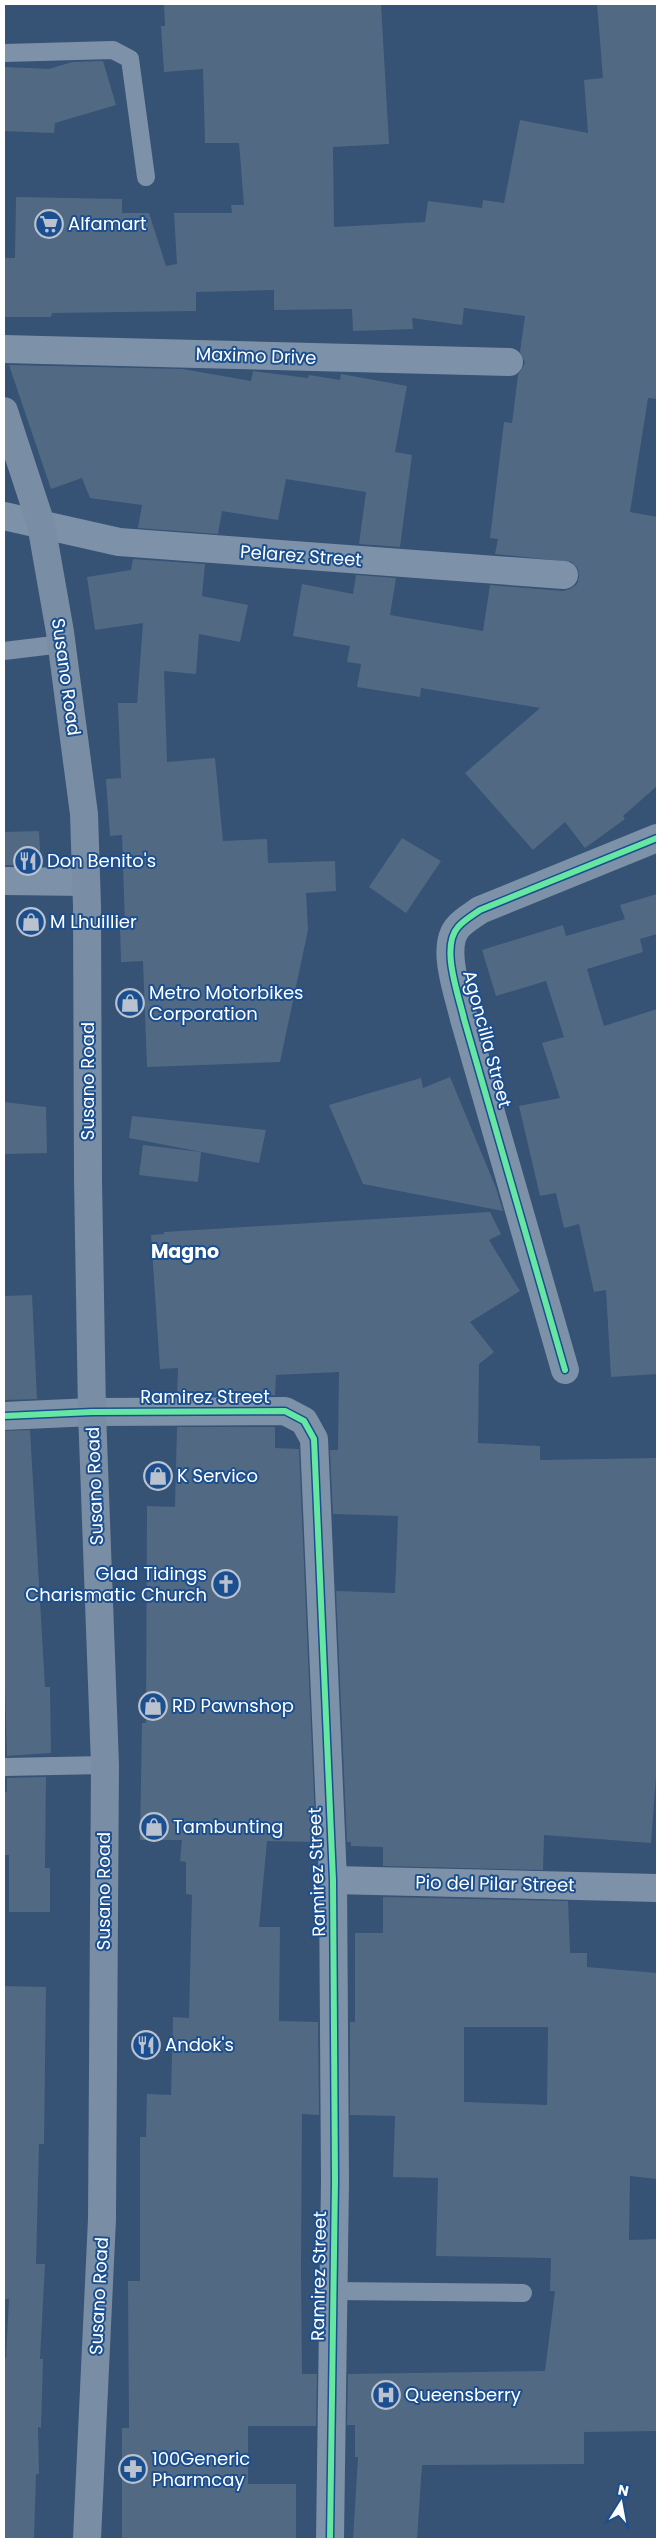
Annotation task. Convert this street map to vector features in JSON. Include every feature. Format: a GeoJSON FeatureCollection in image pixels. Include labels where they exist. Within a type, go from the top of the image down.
{"type":"FeatureCollection","features":[{"type":"Feature","properties":{"kind":"main road","name":"Susano Road"},"geometry":{"type":"LineString","coordinates":[[4,411],[41,524],[62,644],[84,814],[92,1412],[105,1764],[102,2219],[87,2539]]}},
{"type":"Feature","properties":{"kind":"street","name":"Maximo Drive"},"geometry":{"type":"LineString","coordinates":[[4,349],[509,362]]}},
{"type":"Feature","properties":{"kind":"street","name":"Pelarez Street"},"geometry":{"type":"LineString","coordinates":[[4,516],[119,542],[564,575]]}},
{"type":"Feature","properties":{"kind":"street","name":"Agoncilla Street"},"geometry":{"type":"LineString","coordinates":[[565,1370],[464,1019],[450,955],[452,937],[457,928],[480,910],[569,872],[657,838]]}},
{"type":"Feature","properties":{"kind":"street"},"geometry":{"type":"LineString","coordinates":[[4,881],[86,882]]}},
{"type":"Feature","properties":{"kind":"street","name":"Ramirez Street"},"geometry":{"type":"LineString","coordinates":[[4,1416],[92,1412],[285,1411],[304,1421],[314,1439],[333,1880],[335,2164],[330,2539]]}},
{"type":"Feature","properties":{"kind":"street","name":"Pio del Pilar Street"},"geometry":{"type":"LineString","coordinates":[[333,1880],[657,1888]]}},
{"type":"Feature","properties":{"kind":"lane"},"geometry":{"type":"LineString","coordinates":[[4,53],[113,50],[130,59],[146,177]]}},
{"type":"Feature","properties":{"kind":"lane"},"geometry":{"type":"LineString","coordinates":[[4,651],[62,644]]}},
{"type":"Feature","properties":{"kind":"lane"},"geometry":{"type":"LineString","coordinates":[[4,1767],[105,1764]]}},
{"type":"Feature","properties":{"kind":"lane"},"geometry":{"type":"LineString","coordinates":[[334,2291],[523,2294]]}},
{"type":"Feature","properties":{"kind":"building"},"geometry":{"type":"Polygon","coordinates":[[[164,4],[381,4],[389,144],[333,147],[334,227],[425,222],[428,201],[482,208],[483,200],[504,203],[520,120],[588,133],[584,80],[603,78],[597,4],[657,4],[657,399],[648,398],[630,512],[657,517],[657,786],[623,816],[625,819],[585,848],[565,822],[533,850],[465,773],[540,708],[421,688],[420,697],[357,687],[361,664],[347,662],[350,646],[293,636],[302,584],[353,594],[356,575],[396,578],[390,615],[483,631],[490,585],[563,591],[577,584],[579,577],[578,569],[572,562],[495,554],[498,539],[490,538],[504,422],[512,423],[518,375],[525,363],[520,352],[525,316],[464,308],[462,325],[412,318],[413,329],[353,331],[352,309],[274,310],[274,290],[196,292],[196,311],[52,313],[51,317],[4,317],[4,258],[15,258],[16,197],[122,199],[122,213],[149,213],[166,266],[177,264],[174,213],[232,213],[231,205],[244,205],[239,143],[205,143],[203,69],[164,72],[161,26],[165,26],[164,4]]]}},
{"type":"Feature","properties":{"kind":"building"},"geometry":{"type":"Polygon","coordinates":[[[103,61],[116,105],[55,123],[54,133],[4,131],[4,67],[49,69],[72,62],[103,61]]]}},
{"type":"Feature","properties":{"kind":"building"},"geometry":{"type":"Polygon","coordinates":[[[9,365],[183,369],[251,381],[253,371],[308,378],[309,375],[340,380],[341,374],[407,386],[395,452],[412,455],[400,547],[359,544],[366,492],[286,479],[278,520],[222,511],[218,534],[138,528],[142,505],[90,498],[82,478],[51,489],[9,365]]]}},
{"type":"Feature","properties":{"kind":"building"},"geometry":{"type":"Polygon","coordinates":[[[133,559],[205,564],[202,596],[248,605],[240,642],[199,634],[196,674],[164,671],[167,762],[215,758],[223,841],[267,839],[268,863],[335,861],[336,891],[306,893],[308,930],[280,1062],[147,1067],[143,961],[121,962],[120,926],[125,926],[122,835],[110,836],[106,779],[121,778],[118,703],[137,703],[143,623],[95,630],[87,577],[131,570],[133,559]]]}},
{"type":"Feature","properties":{"kind":"building"},"geometry":{"type":"Polygon","coordinates":[[[39,831],[41,866],[4,865],[4,832],[39,831]]]}},
{"type":"Feature","properties":{"kind":"building"},"geometry":{"type":"Polygon","coordinates":[[[402,838],[441,861],[406,913],[369,887],[402,838]]]}},
{"type":"Feature","properties":{"kind":"building"},"geometry":{"type":"Polygon","coordinates":[[[657,894],[657,934],[640,939],[643,952],[587,969],[604,1026],[657,1009],[657,1374],[611,1377],[606,1290],[594,1292],[579,1224],[564,1228],[556,1193],[540,1196],[519,1106],[560,1098],[542,1043],[564,1037],[546,981],[496,996],[482,950],[563,925],[566,936],[625,919],[620,905],[657,894]]]}},
{"type":"Feature","properties":{"kind":"building"},"geometry":{"type":"Polygon","coordinates":[[[450,1077],[496,1188],[503,1211],[363,1184],[329,1105],[421,1078],[423,1088],[450,1077]]]}},
{"type":"Feature","properties":{"kind":"building"},"geometry":{"type":"Polygon","coordinates":[[[4,1102],[46,1107],[47,1153],[4,1154],[4,1102]]]}},
{"type":"Feature","properties":{"kind":"building"},"geometry":{"type":"Polygon","coordinates":[[[132,1116],[266,1130],[259,1163],[129,1138],[132,1116]]]}},
{"type":"Feature","properties":{"kind":"building"},"geometry":{"type":"Polygon","coordinates":[[[143,1145],[201,1152],[198,1182],[139,1175],[143,1145]]]}},
{"type":"Feature","properties":{"kind":"building"},"geometry":{"type":"Polygon","coordinates":[[[490,1212],[501,1234],[489,1240],[520,1291],[470,1322],[494,1352],[479,1364],[478,1443],[540,1446],[540,1460],[657,1458],[657,1764],[651,1843],[544,1835],[543,1870],[383,1866],[383,1847],[351,1846],[351,1842],[347,1842],[336,1591],[395,1593],[398,1516],[333,1514],[330,1450],[338,1450],[339,1372],[276,1375],[275,1395],[177,1396],[178,1368],[160,1369],[151,1235],[164,1234],[164,1232],[490,1212]]]}},
{"type":"Feature","properties":{"kind":"building"},"geometry":{"type":"Polygon","coordinates":[[[32,1295],[37,1399],[4,1400],[4,1296],[32,1295]]]}},
{"type":"Feature","properties":{"kind":"building"},"geometry":{"type":"Polygon","coordinates":[[[177,1427],[275,1427],[275,1448],[299,1449],[316,1842],[267,1841],[259,1927],[280,1927],[279,2021],[318,2022],[319,2115],[302,2114],[301,2270],[302,2374],[317,2374],[316,2426],[248,2426],[248,2484],[296,2484],[296,2539],[122,2539],[122,2428],[129,2428],[128,2281],[140,2281],[140,2137],[146,2137],[147,2094],[171,2095],[173,2017],[189,2018],[192,1895],[186,1894],[186,1862],[180,1861],[182,1840],[140,1840],[142,1723],[146,1723],[147,1506],[175,1507],[177,1427]]]}},
{"type":"Feature","properties":{"kind":"building"},"geometry":{"type":"Polygon","coordinates":[[[30,1430],[45,1687],[50,1687],[51,1753],[7,1756],[4,1649],[4,1431],[30,1430]]]}},
{"type":"Feature","properties":{"kind":"building"},"geometry":{"type":"Polygon","coordinates":[[[46,1777],[45,1868],[50,1868],[50,1912],[9,1912],[9,1855],[4,1855],[4,1792],[7,1792],[7,1778],[46,1777]]]}},
{"type":"Feature","properties":{"kind":"building"},"geometry":{"type":"Polygon","coordinates":[[[383,1897],[568,1901],[570,1953],[587,1953],[587,1967],[657,1973],[657,2179],[630,2176],[629,2240],[657,2239],[657,2431],[584,2432],[584,2464],[422,2465],[417,2539],[353,2539],[358,2457],[355,2457],[355,2425],[347,2425],[348,2374],[545,2371],[555,2291],[550,2291],[551,2258],[436,2256],[438,2178],[393,2177],[395,2116],[350,2115],[350,2022],[355,2022],[355,1933],[383,1933],[383,1897]],[[464,2027],[464,2102],[547,2105],[548,2027],[464,2027]]]}},
{"type":"Feature","properties":{"kind":"building"},"geometry":{"type":"Polygon","coordinates":[[[4,1986],[46,1987],[44,2144],[39,2144],[36,2264],[45,2264],[40,2359],[43,2359],[41,2428],[38,2427],[39,2474],[36,2474],[34,2539],[4,2539],[4,2357],[6,2358],[9,2299],[4,2299],[4,1986]]]}},
{"type":"Feature","properties":{"kind":"cycle path"},"geometry":{"type":"LineString","coordinates":[[565,1370],[464,1019],[452,972],[451,947],[453,936],[458,927],[480,910],[657,838]]}},
{"type":"Feature","properties":{"kind":"cycle path"},"geometry":{"type":"LineString","coordinates":[[4,1416],[92,1412],[285,1411],[304,1421],[314,1439],[333,1880],[335,2181],[330,2539]]}},
{"type":"Feature","properties":{"kind":"place","name":"Alfamart"},"geometry":{"type":"Point","coordinates":[49,224]}},
{"type":"Feature","properties":{"kind":"place","name":"Don Benito's"},"geometry":{"type":"Point","coordinates":[28,861]}},
{"type":"Feature","properties":{"kind":"place","name":"M Lhuillier"},"geometry":{"type":"Point","coordinates":[31,922]}},
{"type":"Feature","properties":{"kind":"place","name":"Metro Motorbikes Corporation"},"geometry":{"type":"Point","coordinates":[130,1003]}},
{"type":"Feature","properties":{"kind":"place","name":"K Servico"},"geometry":{"type":"Point","coordinates":[158,1476]}},
{"type":"Feature","properties":{"kind":"place","name":"Glad Tidings Charismatic Church"},"geometry":{"type":"Point","coordinates":[226,1584]}},
{"type":"Feature","properties":{"kind":"place","name":"RD Pawnshop"},"geometry":{"type":"Point","coordinates":[153,1706]}},
{"type":"Feature","properties":{"kind":"place","name":"Tambunting"},"geometry":{"type":"Point","coordinates":[154,1827]}},
{"type":"Feature","properties":{"kind":"place","name":"Andok's"},"geometry":{"type":"Point","coordinates":[146,2045]}},
{"type":"Feature","properties":{"kind":"place","name":"Queensberry"},"geometry":{"type":"Point","coordinates":[386,2395]}},
{"type":"Feature","properties":{"kind":"place","name":"100Generic Pharmcay"},"geometry":{"type":"Point","coordinates":[133,2469]}},
{"type":"Feature","properties":{"kind":"district","name":"Magno"},"geometry":{"type":"Point","coordinates":[185,1251]}}]}
